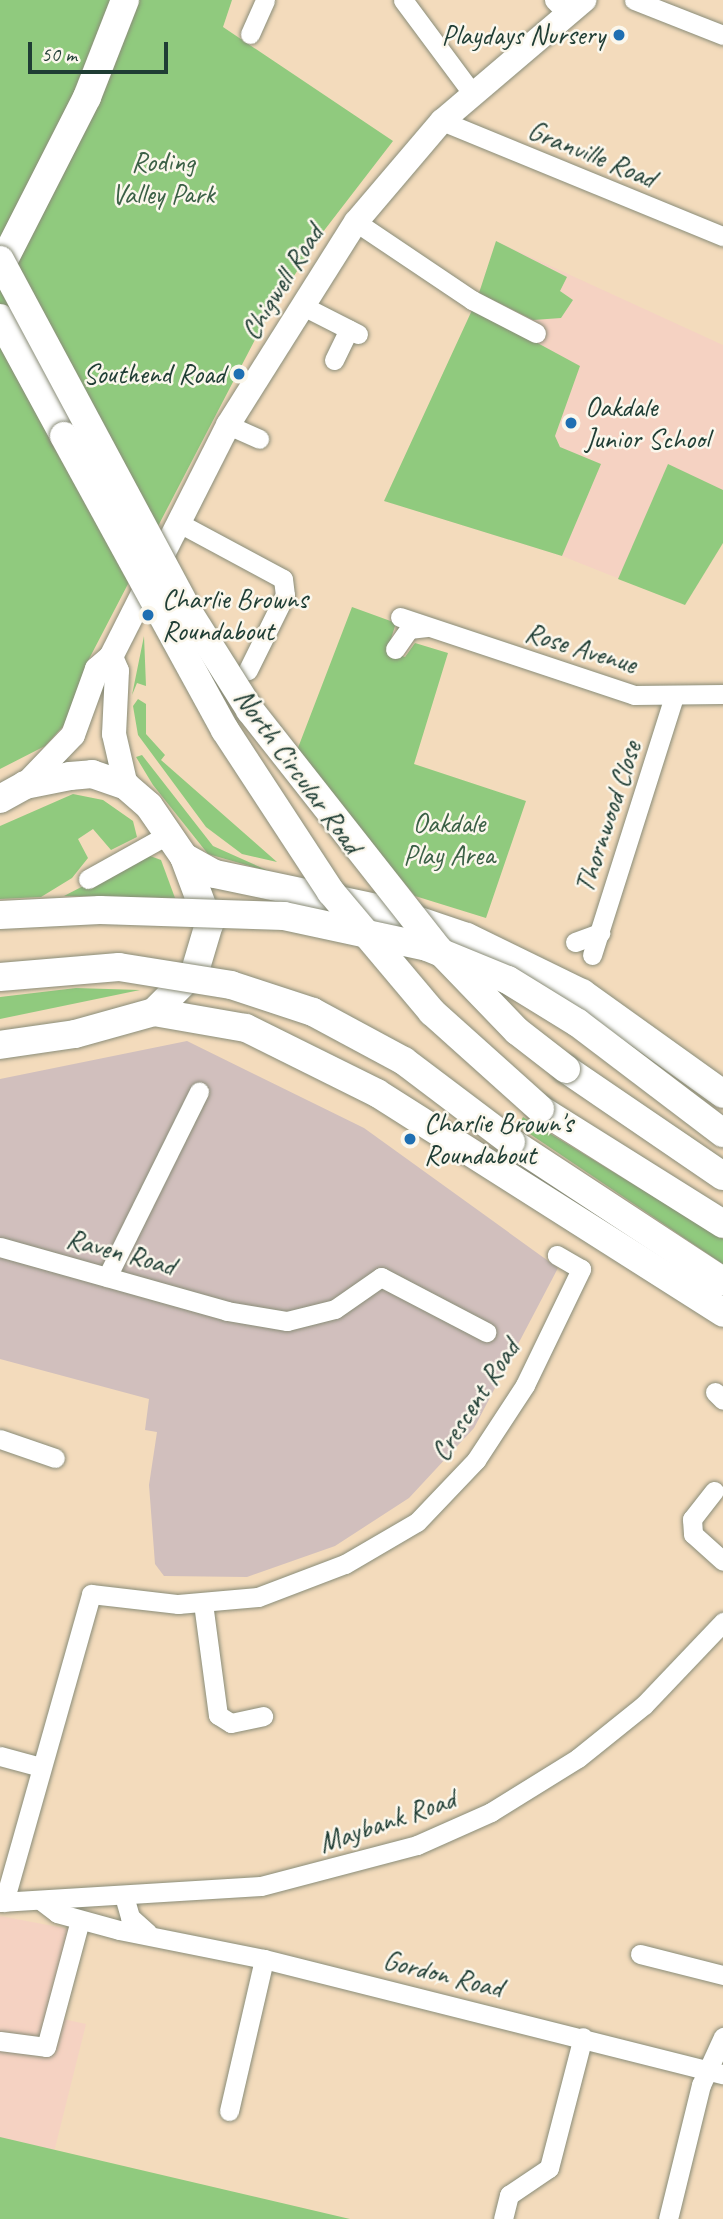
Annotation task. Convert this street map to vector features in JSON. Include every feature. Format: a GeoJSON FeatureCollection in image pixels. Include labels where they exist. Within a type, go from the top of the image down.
{"type":"FeatureCollection","features":[{"type":"Feature","properties":{"kind":"highway"},"geometry":{"type":"LineString","coordinates":[[0,268],[88,97],[125,0]]}},
{"type":"Feature","properties":{"kind":"highway","name":"North Circular Road"},"geometry":{"type":"LineString","coordinates":[[0,260],[189,613],[250,710],[438,949],[517,1031],[566,1069],[723,1177]]}},
{"type":"Feature","properties":{"kind":"highway","name":"North Circular Road"},"geometry":{"type":"LineString","coordinates":[[0,318],[225,730],[331,892],[432,1012],[540,1109],[723,1224]]}},
{"type":"Feature","properties":{"kind":"highway"},"geometry":{"type":"LineString","coordinates":[[0,799],[25,785],[92,774],[126,786],[169,834],[184,857],[209,923],[205,950],[181,990],[154,1012]]}},
{"type":"Feature","properties":{"kind":"highway"},"geometry":{"type":"LineString","coordinates":[[184,857],[215,874],[390,911],[467,937],[582,993],[723,1094]]}},
{"type":"Feature","properties":{"kind":"highway"},"geometry":{"type":"LineString","coordinates":[[0,915],[100,910],[284,916],[427,947],[508,980],[578,1023],[723,1133]]}},
{"type":"Feature","properties":{"kind":"highway"},"geometry":{"type":"LineString","coordinates":[[0,977],[119,967],[231,985],[313,1012],[404,1061],[510,1142],[723,1281]]}},
{"type":"Feature","properties":{"kind":"highway"},"geometry":{"type":"LineString","coordinates":[[2,1047],[154,1012],[246,1028],[377,1093],[723,1313]]}},
{"type":"Feature","properties":{"kind":"main road","name":"Chigwell Road"},"geometry":{"type":"LineString","coordinates":[[25,785],[73,735],[97,669],[111,657],[228,425],[301,305],[356,222],[442,121],[568,4]]}},
{"type":"Feature","properties":{"kind":"main road"},"geometry":{"type":"LineString","coordinates":[[111,657],[117,671],[114,734],[126,786]]}},
{"type":"Feature","properties":{"kind":"street"},"geometry":{"type":"LineString","coordinates":[[250,34],[265,0]]}},
{"type":"Feature","properties":{"kind":"street"},"geometry":{"type":"LineString","coordinates":[[634,0],[723,35]]}},
{"type":"Feature","properties":{"kind":"street"},"geometry":{"type":"LineString","coordinates":[[405,1],[472,93]]}},
{"type":"Feature","properties":{"kind":"street","name":"Granville Road"},"geometry":{"type":"LineString","coordinates":[[442,121],[723,236]]}},
{"type":"Feature","properties":{"kind":"street"},"geometry":{"type":"LineString","coordinates":[[356,222],[472,300],[536,332]]}},
{"type":"Feature","properties":{"kind":"street"},"geometry":{"type":"LineString","coordinates":[[301,305],[354,331],[334,360]]}},
{"type":"Feature","properties":{"kind":"street"},"geometry":{"type":"LineString","coordinates":[[228,425],[259,439]]}},
{"type":"Feature","properties":{"kind":"street"},"geometry":{"type":"LineString","coordinates":[[179,523],[283,579],[285,595],[248,670]]}},
{"type":"Feature","properties":{"kind":"street","name":"Rose Avenue"},"geometry":{"type":"LineString","coordinates":[[400,617],[634,695],[723,694]]}},
{"type":"Feature","properties":{"kind":"street"},"geometry":{"type":"LineString","coordinates":[[396,649],[409,629],[427,627]]}},
{"type":"Feature","properties":{"kind":"street","name":"Thornwood Close"},"geometry":{"type":"LineString","coordinates":[[592,955],[674,696]]}},
{"type":"Feature","properties":{"kind":"street"},"geometry":{"type":"LineString","coordinates":[[88,879],[169,834]]}},
{"type":"Feature","properties":{"kind":"street"},"geometry":{"type":"LineString","coordinates":[[575,942],[600,933]]}},
{"type":"Feature","properties":{"kind":"street"},"geometry":{"type":"LineString","coordinates":[[107,1277],[199,1092]]}},
{"type":"Feature","properties":{"kind":"street","name":"Raven Road"},"geometry":{"type":"LineString","coordinates":[[0,1247],[227,1311],[287,1321],[335,1309],[381,1277],[486,1332]]}},
{"type":"Feature","properties":{"kind":"street","name":"Crescent Road"},"geometry":{"type":"LineString","coordinates":[[2,1902],[38,1766],[91,1594],[203,1603],[258,1597],[320,1573],[417,1522],[476,1460],[525,1385],[581,1269],[557,1255]]}},
{"type":"Feature","properties":{"kind":"street"},"geometry":{"type":"LineString","coordinates":[[0,1439],[55,1458]]}},
{"type":"Feature","properties":{"kind":"street"},"geometry":{"type":"LineString","coordinates":[[714,1491],[692,1519],[693,1534],[723,1562]]}},
{"type":"Feature","properties":{"kind":"street"},"geometry":{"type":"LineString","coordinates":[[203,1603],[218,1715],[231,1723],[263,1716]]}},
{"type":"Feature","properties":{"kind":"street","name":"Maybank Road"},"geometry":{"type":"LineString","coordinates":[[2,1902],[124,1896],[307,1878],[456,1829],[578,1758],[644,1705],[723,1622]]}},
{"type":"Feature","properties":{"kind":"street"},"geometry":{"type":"LineString","coordinates":[[0,1756],[38,1766]]}},
{"type":"Feature","properties":{"kind":"street"},"geometry":{"type":"LineString","coordinates":[[124,1896],[130,1917],[148,1933]]}},
{"type":"Feature","properties":{"kind":"street","name":"Gordon Road"},"geometry":{"type":"LineString","coordinates":[[40,1900],[80,1920],[264,1959],[716,2072]]}},
{"type":"Feature","properties":{"kind":"street"},"geometry":{"type":"LineString","coordinates":[[0,2041],[46,2047],[80,1920]]}},
{"type":"Feature","properties":{"kind":"street"},"geometry":{"type":"LineString","coordinates":[[640,1954],[723,1975]]}},
{"type":"Feature","properties":{"kind":"street"},"geometry":{"type":"LineString","coordinates":[[229,2111],[264,1959]]}},
{"type":"Feature","properties":{"kind":"street"},"geometry":{"type":"LineString","coordinates":[[503,2219],[509,2195],[550,2168],[583,2037]]}},
{"type":"Feature","properties":{"kind":"street"},"geometry":{"type":"LineString","coordinates":[[668,2219],[716,2072],[723,2037]]}},
{"type":"Feature","properties":{"kind":"shaded area","name":"Oakdale Junior School"},"geometry":{"type":"Polygon","coordinates":[[[496,241],[723,345],[723,543],[685,605],[562,556],[384,501],[476,302],[496,241]]]}},
{"type":"Feature","properties":{"kind":"shaded area"},"geometry":{"type":"Polygon","coordinates":[[[187,1041],[364,1128],[558,1268],[474,1428],[409,1498],[335,1546],[247,1577],[164,1576],[155,1564],[149,1485],[157,1432],[145,1430],[149,1399],[0,1359],[0,1079],[187,1041]]]}},
{"type":"Feature","properties":{"kind":"shaded area"},"geometry":{"type":"Polygon","coordinates":[[[0,1916],[85,1932],[63,2019],[86,2024],[54,2152],[0,2138],[0,1916]]]}},
{"type":"Feature","properties":{"kind":"green space","name":"Roding Valley Park"},"geometry":{"type":"Polygon","coordinates":[[[0,0],[232,0],[223,27],[393,141],[316,241],[260,330],[89,659],[66,723],[45,746],[0,769],[0,0]]]}},
{"type":"Feature","properties":{"kind":"green space"},"geometry":{"type":"Polygon","coordinates":[[[496,241],[567,277],[560,291],[573,300],[561,318],[533,320],[479,293],[496,241]]]}},
{"type":"Feature","properties":{"kind":"green space"},"geometry":{"type":"Polygon","coordinates":[[[473,308],[580,366],[555,436],[560,447],[601,464],[562,556],[384,501],[473,308]]]}},
{"type":"Feature","properties":{"kind":"green space"},"geometry":{"type":"Polygon","coordinates":[[[668,464],[723,490],[723,543],[685,605],[618,579],[668,464]]]}},
{"type":"Feature","properties":{"kind":"green space","name":"Oakdale Play Area"},"geometry":{"type":"Polygon","coordinates":[[[352,607],[396,623],[387,651],[405,657],[415,643],[448,653],[414,764],[526,801],[486,918],[415,896],[296,753],[352,607]]]}},
{"type":"Feature","properties":{"kind":"green space"},"geometry":{"type":"Polygon","coordinates":[[[144,636],[146,686],[137,683],[132,695],[144,636]]]}},
{"type":"Feature","properties":{"kind":"green space"},"geometry":{"type":"Polygon","coordinates":[[[138,699],[146,704],[146,734],[165,755],[161,760],[277,862],[242,854],[206,827],[138,735],[133,706],[138,699]]]}},
{"type":"Feature","properties":{"kind":"green space"},"geometry":{"type":"Polygon","coordinates":[[[142,755],[213,846],[271,872],[208,854],[153,785],[136,757],[142,755]]]}},
{"type":"Feature","properties":{"kind":"green space"},"geometry":{"type":"Polygon","coordinates":[[[73,794],[103,800],[133,821],[137,837],[111,850],[93,829],[78,839],[88,858],[72,878],[41,897],[0,899],[0,826],[73,794]]]}},
{"type":"Feature","properties":{"kind":"green space"},"geometry":{"type":"Polygon","coordinates":[[[145,854],[161,860],[175,898],[64,896],[145,854]]]}},
{"type":"Feature","properties":{"kind":"green space"},"geometry":{"type":"Polygon","coordinates":[[[76,988],[140,990],[0,1019],[0,997],[76,988]]]}},
{"type":"Feature","properties":{"kind":"green space"},"geometry":{"type":"Polygon","coordinates":[[[523,1117],[723,1239],[723,1264],[518,1126],[523,1117]]]}},
{"type":"Feature","properties":{"kind":"green space"},"geometry":{"type":"Polygon","coordinates":[[[0,2137],[350,2219],[0,2219],[0,2137]]]}},
{"type":"Feature","properties":{"kind":"place","name":"Playdays Nursery"},"geometry":{"type":"Point","coordinates":[619,35]}},
{"type":"Feature","properties":{"kind":"place","name":"Southend Road"},"geometry":{"type":"Point","coordinates":[239,374]}},
{"type":"Feature","properties":{"kind":"place","name":"Oakdale Junior School"},"geometry":{"type":"Point","coordinates":[571,423]}},
{"type":"Feature","properties":{"kind":"place","name":"Charlie Browns Roundabout"},"geometry":{"type":"Point","coordinates":[148,615]}},
{"type":"Feature","properties":{"kind":"place","name":"Charlie Brown's Roundabout"},"geometry":{"type":"Point","coordinates":[410,1139]}}]}
